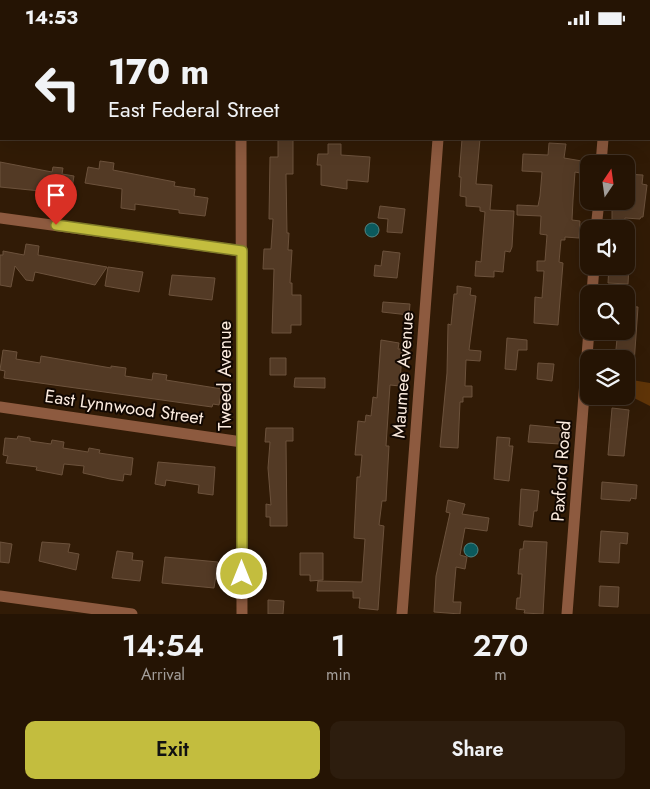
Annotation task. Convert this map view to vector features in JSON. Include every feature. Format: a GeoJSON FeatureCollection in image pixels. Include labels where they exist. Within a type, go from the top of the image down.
{"type":"FeatureCollection","features":[{"type":"Feature","properties":{"kind":"street","name":"Tweed Avenue"},"geometry":{"type":"LineString","coordinates":[[242,140],[242,614]]}},
{"type":"Feature","properties":{"kind":"street","name":"Maumee Avenue"},"geometry":{"type":"LineString","coordinates":[[402,614],[438,140]]}},
{"type":"Feature","properties":{"kind":"street"},"geometry":{"type":"LineString","coordinates":[[602,155],[603,140]]}},
{"type":"Feature","properties":{"kind":"street"},"geometry":{"type":"LineString","coordinates":[[0,218],[242,251]]}},
{"type":"Feature","properties":{"kind":"street","name":"Paxford Road"},"geometry":{"type":"LineString","coordinates":[[567,614],[588,340]]}},
{"type":"Feature","properties":{"kind":"street","name":"East Lynnwood Street"},"geometry":{"type":"LineString","coordinates":[[0,407],[242,442]]}},
{"type":"Feature","properties":{"kind":"street"},"geometry":{"type":"LineString","coordinates":[[0,596],[132,614]]}},
{"type":"Feature","properties":{"kind":"shaded area"},"geometry":{"type":"Polygon","coordinates":[[[635,380],[650,383],[650,406],[635,398],[635,380]]]}},
{"type":"Feature","properties":{"kind":"water"},"geometry":{"type":"Polygon","coordinates":[[[372,223],[377,225],[379,230],[377,235],[372,237],[367,235],[365,230],[367,225],[372,223]]]}},
{"type":"Feature","properties":{"kind":"water"},"geometry":{"type":"Polygon","coordinates":[[[468,543],[474,543],[478,550],[474,557],[468,557],[464,553],[464,547],[468,543]]]}},
{"type":"Feature","properties":{"kind":"building"},"geometry":{"type":"Polygon","coordinates":[[[278,140],[293,140],[293,174],[286,174],[287,233],[289,233],[288,250],[292,250],[290,283],[292,283],[292,295],[301,295],[301,325],[291,325],[291,333],[272,333],[274,269],[263,269],[264,249],[271,249],[273,219],[269,219],[270,157],[278,157],[278,140]]]}},
{"type":"Feature","properties":{"kind":"building"},"geometry":{"type":"Polygon","coordinates":[[[462,140],[480,140],[476,184],[492,185],[490,210],[514,211],[512,247],[510,252],[505,251],[503,272],[494,271],[494,277],[475,276],[476,261],[481,262],[485,212],[480,211],[480,207],[466,206],[466,197],[460,196],[461,177],[459,177],[462,140]]]}},
{"type":"Feature","properties":{"kind":"building"},"geometry":{"type":"Polygon","coordinates":[[[549,143],[566,144],[564,158],[580,161],[580,173],[575,172],[572,220],[580,221],[579,238],[565,237],[565,240],[561,240],[559,262],[563,263],[558,325],[534,323],[535,297],[542,298],[544,271],[537,271],[537,261],[545,261],[547,235],[540,234],[541,216],[517,215],[517,205],[538,206],[540,196],[542,172],[522,171],[523,154],[548,155],[549,143]]]}},
{"type":"Feature","properties":{"kind":"building"},"geometry":{"type":"Polygon","coordinates":[[[328,144],[341,144],[341,155],[370,157],[368,182],[347,180],[347,189],[321,185],[321,165],[317,165],[318,154],[328,154],[328,144]]]}},
{"type":"Feature","properties":{"kind":"building"},"geometry":{"type":"Polygon","coordinates":[[[100,161],[114,163],[113,170],[175,182],[174,186],[195,189],[194,196],[208,198],[205,216],[179,213],[179,210],[135,204],[135,210],[121,208],[122,189],[85,183],[88,167],[99,169],[100,161]]]}},
{"type":"Feature","properties":{"kind":"building"},"geometry":{"type":"Polygon","coordinates":[[[0,162],[52,172],[53,167],[63,168],[62,174],[74,176],[71,194],[0,187],[0,162]]]}},
{"type":"Feature","properties":{"kind":"building"},"geometry":{"type":"Polygon","coordinates":[[[635,175],[643,175],[642,184],[647,185],[643,217],[640,219],[625,218],[625,220],[612,220],[612,210],[635,210],[635,175]]]}},
{"type":"Feature","properties":{"kind":"building"},"geometry":{"type":"Polygon","coordinates":[[[380,206],[405,209],[402,233],[387,232],[388,219],[378,218],[380,206]]]}},
{"type":"Feature","properties":{"kind":"building"},"geometry":{"type":"Polygon","coordinates":[[[26,244],[39,246],[38,255],[107,267],[95,285],[35,272],[33,281],[26,280],[15,266],[11,287],[0,285],[0,255],[3,255],[3,251],[24,255],[26,244]]]}},
{"type":"Feature","properties":{"kind":"building"},"geometry":{"type":"Polygon","coordinates":[[[383,251],[400,253],[397,278],[374,276],[375,265],[381,266],[383,251]]]}},
{"type":"Feature","properties":{"kind":"building"},"geometry":{"type":"Polygon","coordinates":[[[108,267],[143,272],[139,292],[105,286],[108,267]]]}},
{"type":"Feature","properties":{"kind":"building"},"geometry":{"type":"Polygon","coordinates":[[[172,275],[215,278],[212,300],[169,295],[172,275]]]}},
{"type":"Feature","properties":{"kind":"building"},"geometry":{"type":"Polygon","coordinates":[[[608,275],[628,275],[628,284],[608,283],[608,275]]]}},
{"type":"Feature","properties":{"kind":"building"},"geometry":{"type":"Polygon","coordinates":[[[457,286],[471,288],[470,295],[476,296],[469,350],[481,351],[480,361],[466,360],[465,386],[472,386],[472,397],[463,397],[463,402],[460,402],[458,448],[440,447],[447,373],[448,324],[451,325],[454,294],[457,294],[457,286]]]}},
{"type":"Feature","properties":{"kind":"building"},"geometry":{"type":"Polygon","coordinates":[[[383,302],[410,304],[409,315],[382,312],[383,302]]]}},
{"type":"Feature","properties":{"kind":"building"},"geometry":{"type":"Polygon","coordinates":[[[635,307],[638,307],[635,350],[616,350],[617,340],[635,340],[635,307]]]}},
{"type":"Feature","properties":{"kind":"building"},"geometry":{"type":"Polygon","coordinates":[[[507,338],[527,340],[527,350],[518,350],[516,370],[505,369],[507,338]]]}},
{"type":"Feature","properties":{"kind":"building"},"geometry":{"type":"Polygon","coordinates":[[[381,340],[399,343],[398,349],[402,349],[400,386],[390,385],[386,446],[389,446],[386,501],[382,501],[379,525],[384,526],[378,610],[359,608],[360,598],[353,598],[353,591],[317,591],[318,581],[362,582],[365,539],[354,538],[357,477],[360,477],[362,455],[355,455],[358,421],[365,422],[366,415],[371,416],[373,397],[377,398],[381,340]]]}},
{"type":"Feature","properties":{"kind":"building"},"geometry":{"type":"Polygon","coordinates":[[[3,350],[17,352],[16,359],[40,363],[41,356],[111,368],[111,366],[126,368],[125,376],[152,380],[153,373],[167,375],[166,380],[222,389],[219,405],[213,404],[212,407],[4,378],[5,371],[0,370],[3,350]]]}},
{"type":"Feature","properties":{"kind":"building"},"geometry":{"type":"Polygon","coordinates":[[[270,358],[286,358],[286,375],[270,375],[270,358]]]}},
{"type":"Feature","properties":{"kind":"building"},"geometry":{"type":"Polygon","coordinates":[[[538,363],[554,364],[552,381],[537,379],[538,363]]]}},
{"type":"Feature","properties":{"kind":"building"},"geometry":{"type":"Polygon","coordinates":[[[295,378],[325,378],[325,388],[294,387],[295,378]]]}},
{"type":"Feature","properties":{"kind":"building"},"geometry":{"type":"Polygon","coordinates":[[[612,408],[629,410],[624,456],[608,455],[612,408]]]}},
{"type":"Feature","properties":{"kind":"building"},"geometry":{"type":"Polygon","coordinates":[[[530,425],[561,428],[560,444],[528,442],[530,425]]]}},
{"type":"Feature","properties":{"kind":"building"},"geometry":{"type":"Polygon","coordinates":[[[266,428],[293,428],[293,441],[286,441],[287,526],[270,526],[270,517],[266,517],[266,504],[271,505],[268,468],[270,442],[265,442],[266,428]]]}},
{"type":"Feature","properties":{"kind":"building"},"geometry":{"type":"Polygon","coordinates":[[[18,436],[30,438],[30,441],[51,444],[52,440],[64,442],[63,448],[88,452],[89,448],[100,450],[99,453],[133,458],[131,475],[124,474],[123,481],[83,473],[84,466],[64,464],[62,475],[36,470],[37,467],[6,463],[8,456],[3,455],[5,438],[17,439],[18,436]]]}},
{"type":"Feature","properties":{"kind":"building"},"geometry":{"type":"Polygon","coordinates":[[[497,437],[510,438],[509,446],[513,446],[509,481],[494,479],[497,437]]]}},
{"type":"Feature","properties":{"kind":"building"},"geometry":{"type":"Polygon","coordinates":[[[158,462],[215,467],[213,495],[198,493],[199,485],[166,480],[165,486],[155,484],[158,462]]]}},
{"type":"Feature","properties":{"kind":"building"},"geometry":{"type":"Polygon","coordinates":[[[602,482],[637,485],[636,499],[631,498],[630,501],[601,499],[602,482]]]}},
{"type":"Feature","properties":{"kind":"building"},"geometry":{"type":"Polygon","coordinates":[[[521,489],[539,491],[537,511],[534,511],[532,527],[519,525],[521,489]]]}},
{"type":"Feature","properties":{"kind":"building"},"geometry":{"type":"Polygon","coordinates":[[[448,500],[465,504],[462,514],[489,518],[487,531],[465,528],[460,555],[467,557],[465,569],[456,567],[453,602],[461,602],[460,614],[434,612],[436,576],[450,513],[446,512],[448,500]]]}},
{"type":"Feature","properties":{"kind":"building"},"geometry":{"type":"Polygon","coordinates":[[[601,531],[628,533],[627,544],[620,543],[619,563],[599,562],[601,531]]]}},
{"type":"Feature","properties":{"kind":"building"},"geometry":{"type":"Polygon","coordinates":[[[524,541],[547,542],[543,614],[524,613],[525,610],[516,609],[517,598],[520,598],[522,574],[518,574],[520,549],[523,549],[524,541]]]}},
{"type":"Feature","properties":{"kind":"building"},"geometry":{"type":"Polygon","coordinates":[[[0,542],[12,544],[9,563],[0,562],[0,542]]]}},
{"type":"Feature","properties":{"kind":"building"},"geometry":{"type":"Polygon","coordinates":[[[42,542],[70,544],[68,552],[79,554],[76,570],[39,561],[42,542]]]}},
{"type":"Feature","properties":{"kind":"building"},"geometry":{"type":"Polygon","coordinates":[[[117,551],[133,553],[132,560],[143,561],[140,581],[112,578],[117,551]]]}},
{"type":"Feature","properties":{"kind":"building"},"geometry":{"type":"Polygon","coordinates":[[[300,553],[323,553],[323,580],[310,581],[310,575],[300,575],[300,553]]]}},
{"type":"Feature","properties":{"kind":"building"},"geometry":{"type":"Polygon","coordinates":[[[165,557],[218,562],[214,588],[162,583],[165,557]]]}},
{"type":"Feature","properties":{"kind":"building"},"geometry":{"type":"Polygon","coordinates":[[[600,586],[619,587],[618,607],[599,606],[600,586]]]}},
{"type":"Feature","properties":{"kind":"building"},"geometry":{"type":"Polygon","coordinates":[[[268,600],[284,601],[283,614],[268,614],[268,600]]]}},
{"type":"Feature","properties":{"kind":"route"},"geometry":{"type":"LineString","coordinates":[[56,225],[242,251],[242,574]]}}]}
